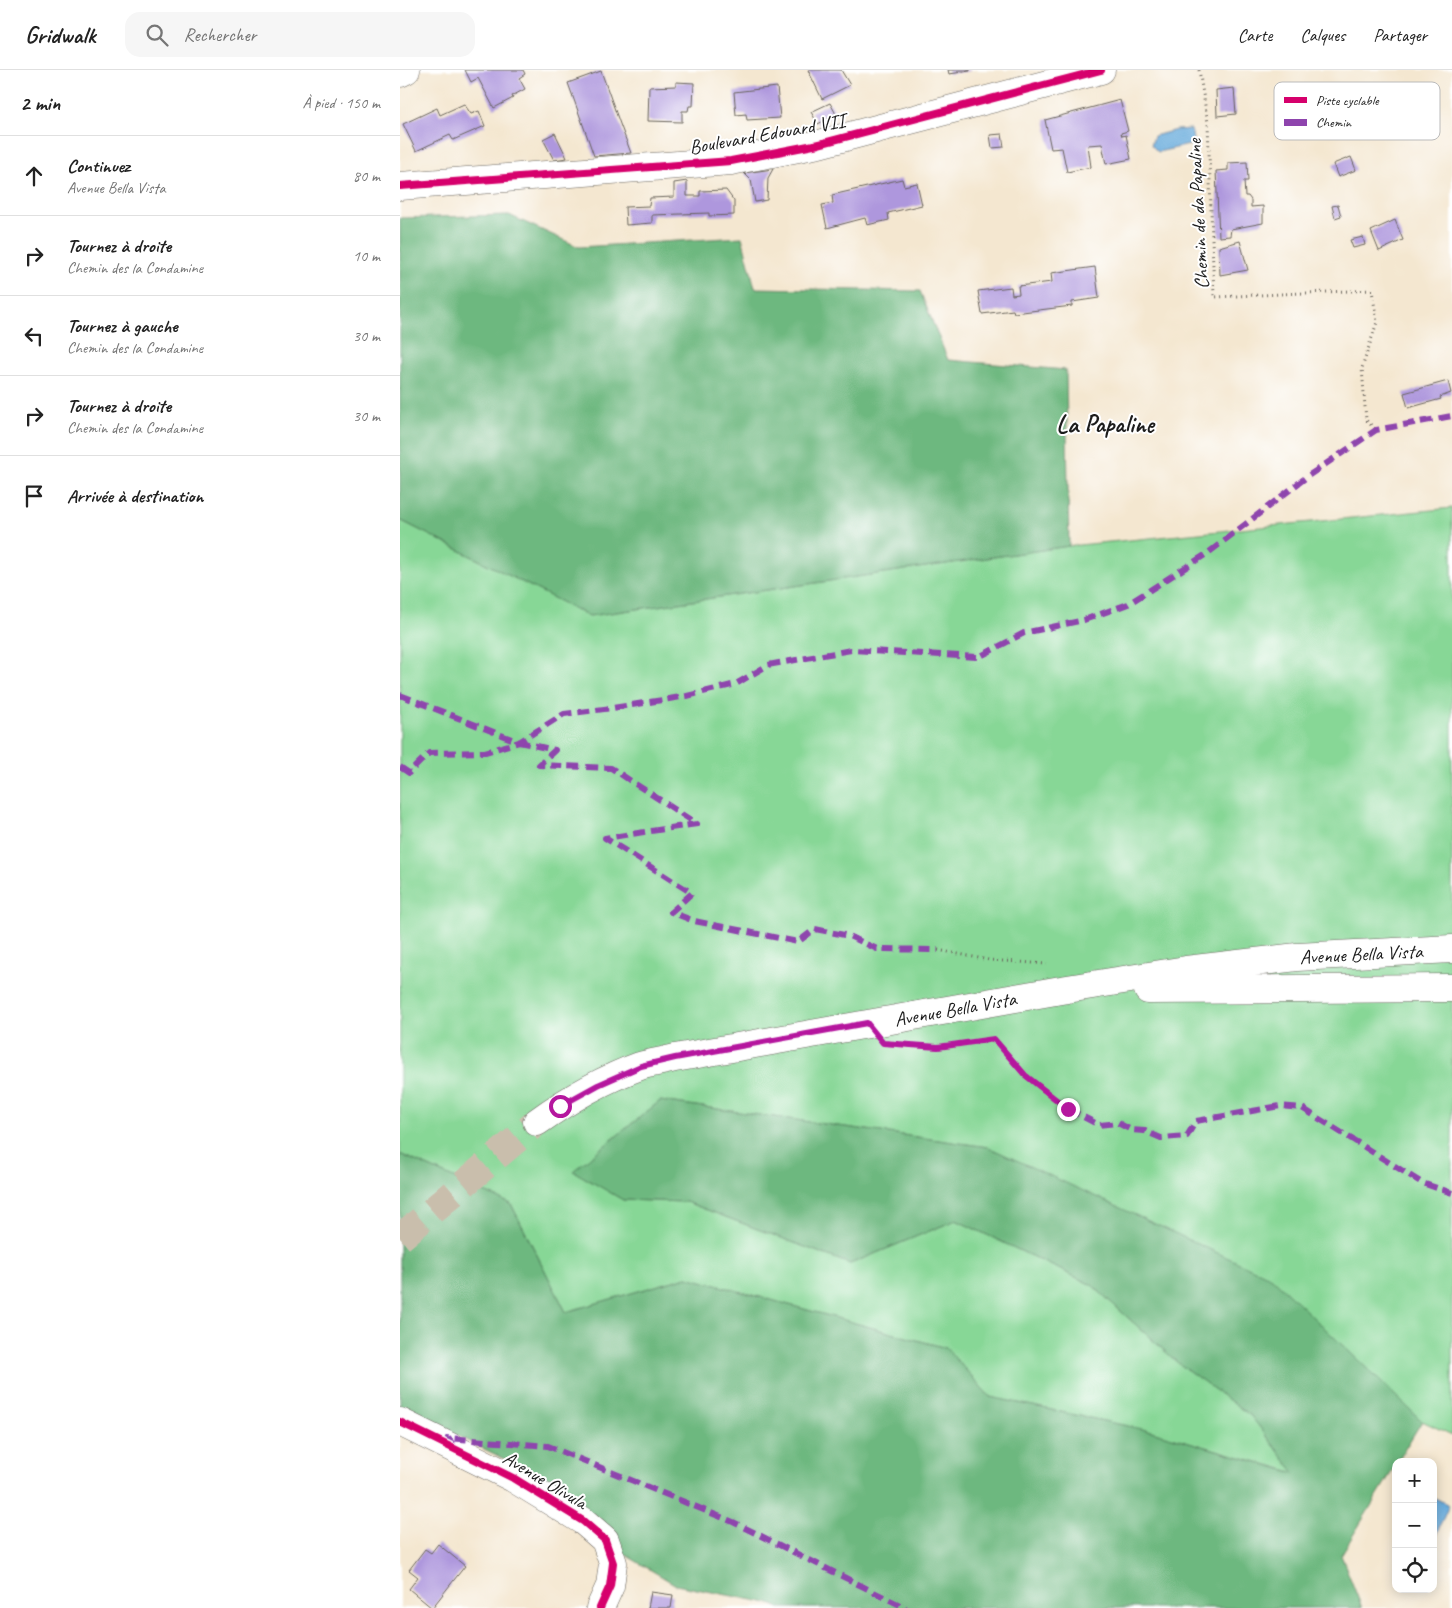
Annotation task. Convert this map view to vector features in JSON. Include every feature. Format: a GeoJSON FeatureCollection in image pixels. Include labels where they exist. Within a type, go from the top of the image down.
{"type":"FeatureCollection","features":[{"type":"Feature","properties":{"kind":"main road"},"geometry":{"type":"LineString","coordinates":[[400,74],[406,70]]}},
{"type":"Feature","properties":{"kind":"main road","name":"Boulevard Edouard VII"},"geometry":{"type":"LineString","coordinates":[[400,186],[731,161],[819,144],[1101,70]]}},
{"type":"Feature","properties":{"kind":"main road","name":"Avenue Bella Vista"},"geometry":{"type":"LineString","coordinates":[[537,1122],[560,1106],[598,1085],[649,1064],[713,1051],[1186,970],[1298,957],[1452,949]]}},
{"type":"Feature","properties":{"kind":"main road","name":"Avenue Bella Vista"},"geometry":{"type":"LineString","coordinates":[[1061,990],[1452,988]]}},
{"type":"Feature","properties":{"kind":"main road","name":"Avenue Olivula"},"geometry":{"type":"LineString","coordinates":[[400,1422],[513,1478],[583,1520],[605,1540],[613,1563],[610,1586],[600,1608]]}},
{"type":"Feature","properties":{"kind":"path"},"geometry":{"type":"LineString","coordinates":[[938,950],[989,960],[1054,964],[1061,990]]}},
{"type":"Feature","properties":{"kind":"path"},"geometry":{"type":"LineString","coordinates":[[901,1045],[938,1047],[994,1039],[1025,1075],[1068,1109]]}},
{"type":"Feature","properties":{"kind":"green space"},"geometry":{"type":"Polygon","coordinates":[[[509,215],[579,247],[742,237],[755,288],[920,291],[948,360],[1066,370],[1069,546],[589,616],[400,520],[400,218],[509,215]]]}},
{"type":"Feature","properties":{"kind":"green space"},"geometry":{"type":"Polygon","coordinates":[[[1452,508],[1452,1435],[1422,1421],[988,1147],[660,1101],[574,1171],[623,1200],[686,1202],[850,1264],[956,1220],[1092,1285],[1178,1363],[1251,1416],[1296,1473],[1151,1431],[990,1397],[946,1348],[687,1277],[566,1312],[511,1204],[400,1154],[400,520],[589,616],[1069,546],[1452,508]]]}},
{"type":"Feature","properties":{"kind":"green space"},"geometry":{"type":"Polygon","coordinates":[[[660,1101],[988,1147],[1272,1278],[1422,1421],[1399,1458],[1392,1458],[1392,1472],[1341,1555],[1362,1608],[780,1608],[768,1603],[676,1585],[619,1551],[519,1466],[400,1408],[400,1154],[511,1204],[566,1312],[687,1277],[946,1348],[990,1397],[1151,1431],[1295,1473],[1251,1416],[1178,1363],[1092,1285],[956,1220],[850,1264],[686,1202],[623,1200],[573,1171],[660,1101]]]}},
{"type":"Feature","properties":{"kind":"water"},"geometry":{"type":"Polygon","coordinates":[[[1191,129],[1194,144],[1158,152],[1151,145],[1154,136],[1176,130],[1191,129]]]}},
{"type":"Feature","properties":{"kind":"water"},"geometry":{"type":"Polygon","coordinates":[[[1437,1499],[1449,1505],[1437,1533],[1437,1499]]]}},
{"type":"Feature","properties":{"kind":"building"},"geometry":{"type":"Polygon","coordinates":[[[465,70],[523,70],[525,74],[519,78],[525,89],[494,108],[478,78],[471,82],[465,70]]]}},
{"type":"Feature","properties":{"kind":"building"},"geometry":{"type":"Polygon","coordinates":[[[808,70],[841,70],[850,85],[822,99],[808,70]]]}},
{"type":"Feature","properties":{"kind":"building"},"geometry":{"type":"Polygon","coordinates":[[[948,70],[970,70],[970,71],[949,74],[948,70]]]}},
{"type":"Feature","properties":{"kind":"building"},"geometry":{"type":"Polygon","coordinates":[[[601,71],[631,153],[594,156],[568,83],[601,71]]]}},
{"type":"Feature","properties":{"kind":"building"},"geometry":{"type":"Polygon","coordinates":[[[676,82],[694,83],[693,106],[689,106],[688,111],[682,111],[682,122],[648,121],[649,87],[676,86],[676,82]]]}},
{"type":"Feature","properties":{"kind":"building"},"geometry":{"type":"Polygon","coordinates":[[[777,87],[780,118],[747,120],[746,114],[736,115],[734,92],[777,87]]]}},
{"type":"Feature","properties":{"kind":"building"},"geometry":{"type":"Polygon","coordinates":[[[1234,88],[1236,114],[1217,116],[1216,90],[1234,88]]]}},
{"type":"Feature","properties":{"kind":"building"},"geometry":{"type":"Polygon","coordinates":[[[1120,100],[1128,131],[1121,133],[1122,136],[1126,135],[1131,159],[1106,164],[1102,144],[1088,145],[1091,167],[1067,172],[1062,148],[1051,149],[1045,120],[1120,100]]]}},
{"type":"Feature","properties":{"kind":"building"},"geometry":{"type":"Polygon","coordinates":[[[830,103],[836,114],[818,124],[811,112],[830,103]]]}},
{"type":"Feature","properties":{"kind":"building"},"geometry":{"type":"Polygon","coordinates":[[[464,104],[471,114],[479,111],[485,126],[453,140],[450,135],[416,151],[403,124],[437,108],[440,115],[464,104]]]}},
{"type":"Feature","properties":{"kind":"building"},"geometry":{"type":"Polygon","coordinates":[[[555,133],[567,158],[554,160],[543,139],[555,133]]]}},
{"type":"Feature","properties":{"kind":"building"},"geometry":{"type":"Polygon","coordinates":[[[1002,134],[1004,147],[992,148],[990,135],[1002,134]]]}},
{"type":"Feature","properties":{"kind":"building"},"geometry":{"type":"Polygon","coordinates":[[[1351,157],[1356,170],[1338,177],[1333,164],[1351,157]]]}},
{"type":"Feature","properties":{"kind":"building"},"geometry":{"type":"Polygon","coordinates":[[[1247,162],[1248,181],[1244,181],[1245,196],[1248,196],[1251,200],[1251,207],[1263,206],[1263,223],[1231,229],[1230,236],[1219,237],[1216,171],[1228,170],[1228,163],[1247,162]]]}},
{"type":"Feature","properties":{"kind":"building"},"geometry":{"type":"Polygon","coordinates":[[[773,169],[768,178],[767,200],[755,202],[751,180],[744,173],[773,169]]]}},
{"type":"Feature","properties":{"kind":"building"},"geometry":{"type":"Polygon","coordinates":[[[902,179],[904,186],[917,183],[922,205],[888,213],[889,220],[867,225],[865,218],[827,228],[822,205],[833,203],[832,195],[902,179]]]}},
{"type":"Feature","properties":{"kind":"building"},"geometry":{"type":"Polygon","coordinates":[[[687,181],[687,196],[700,196],[700,191],[726,190],[734,201],[734,215],[709,216],[709,213],[652,215],[652,223],[626,225],[625,207],[649,206],[650,198],[674,197],[674,183],[687,181]]]}},
{"type":"Feature","properties":{"kind":"building"},"geometry":{"type":"Polygon","coordinates":[[[1338,205],[1341,216],[1335,218],[1332,206],[1338,205]]]}},
{"type":"Feature","properties":{"kind":"building"},"geometry":{"type":"Polygon","coordinates":[[[1395,220],[1403,240],[1379,251],[1371,231],[1395,220]]]}},
{"type":"Feature","properties":{"kind":"building"},"geometry":{"type":"Polygon","coordinates":[[[1363,237],[1365,245],[1353,248],[1350,240],[1363,237]]]}},
{"type":"Feature","properties":{"kind":"building"},"geometry":{"type":"Polygon","coordinates":[[[1240,241],[1248,270],[1220,275],[1219,247],[1240,241]]]}},
{"type":"Feature","properties":{"kind":"building"},"geometry":{"type":"Polygon","coordinates":[[[1095,267],[1099,298],[1072,302],[1072,306],[1014,313],[1013,310],[982,314],[978,291],[1011,287],[1012,295],[1019,294],[1018,286],[1052,282],[1051,273],[1095,267]]]}},
{"type":"Feature","properties":{"kind":"building"},"geometry":{"type":"Polygon","coordinates":[[[1448,381],[1451,393],[1440,397],[1441,399],[1408,408],[1404,393],[1448,381]]]}},
{"type":"Feature","properties":{"kind":"building"},"geometry":{"type":"Polygon","coordinates":[[[438,1544],[465,1566],[432,1608],[409,1589],[418,1577],[409,1570],[425,1549],[431,1553],[438,1544]]]}},
{"type":"Feature","properties":{"kind":"building"},"geometry":{"type":"Polygon","coordinates":[[[651,1592],[673,1595],[671,1608],[648,1608],[651,1592]]]}},
{"type":"Feature","properties":{"kind":"tunnel"},"geometry":{"type":"LineString","coordinates":[[400,1238],[537,1122]]}},
{"type":"Feature","properties":{"kind":"marked path"},"geometry":{"type":"LineString","coordinates":[[400,767],[409,773],[429,753],[485,752],[519,742],[564,714],[687,696],[736,684],[768,665],[851,650],[979,657],[1024,633],[1084,620],[1128,604],[1208,553],[1308,476],[1376,430],[1452,416]]}},
{"type":"Feature","properties":{"kind":"marked path"},"geometry":{"type":"LineString","coordinates":[[400,695],[519,742],[555,750],[539,765],[611,768],[697,824],[605,838],[692,893],[671,912],[694,921],[798,942],[815,929],[849,936],[877,949],[938,950]]}},
{"type":"Feature","properties":{"kind":"marked path"},"geometry":{"type":"LineString","coordinates":[[1068,1109],[1099,1125],[1118,1123],[1131,1130],[1145,1131],[1161,1138],[1187,1136],[1196,1121],[1280,1106],[1302,1108],[1422,1183],[1452,1193]]}},
{"type":"Feature","properties":{"kind":"marked path"},"geometry":{"type":"LineString","coordinates":[[455,1447],[448,1438],[548,1446],[733,1522],[906,1608]]}},
{"type":"Feature","properties":{"kind":"cycle path"},"geometry":{"type":"LineString","coordinates":[[400,186],[731,161],[819,144],[1101,70]]}},
{"type":"Feature","properties":{"kind":"cycle path"},"geometry":{"type":"LineString","coordinates":[[400,1422],[513,1478],[583,1521],[605,1540],[613,1563],[610,1586],[600,1608]]}},
{"type":"Feature","properties":{"kind":"district","name":"La Papaline"},"geometry":{"type":"Point","coordinates":[1105,424]}},
{"type":"Feature","properties":{"kind":"route"},"geometry":{"type":"LineString","coordinates":[[560,1106],[598,1085],[641,1066],[675,1058],[867,1023],[883,1043],[938,1047],[994,1039],[1025,1075],[1068,1109]]}}]}
